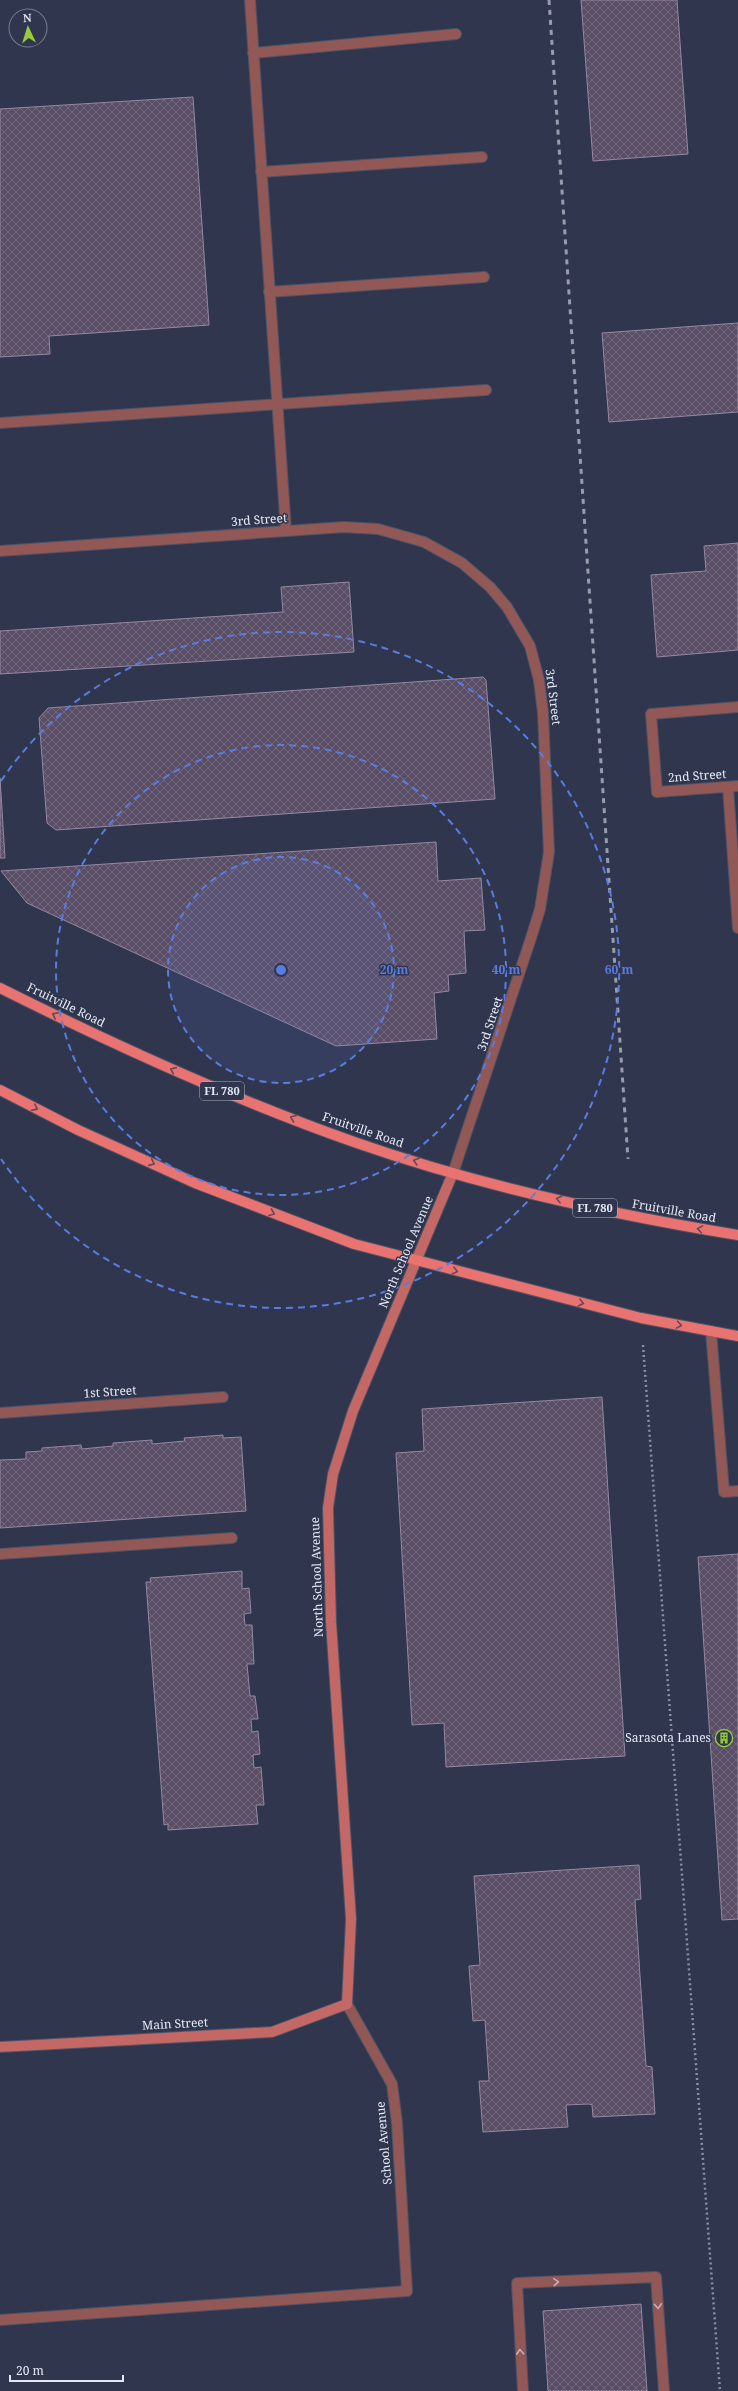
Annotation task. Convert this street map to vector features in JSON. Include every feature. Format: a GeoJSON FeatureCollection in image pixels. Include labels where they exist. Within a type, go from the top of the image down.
{"type":"FeatureCollection","features":[{"type":"Feature","properties":{"kind":"main road","name":"Fruitville Road"},"geometry":{"type":"LineString","coordinates":[[0,988],[81,1028],[198,1081],[356,1143],[453,1173],[634,1218],[738,1235]]}},
{"type":"Feature","properties":{"kind":"main road"},"geometry":{"type":"LineString","coordinates":[[0,1090],[78,1130],[195,1183],[354,1244],[417,1262],[641,1318],[738,1336]]}},
{"type":"Feature","properties":{"kind":"street"},"geometry":{"type":"LineString","coordinates":[[250,0],[276,404],[286,531]]}},
{"type":"Feature","properties":{"kind":"street"},"geometry":{"type":"LineString","coordinates":[[253,53],[456,34]]}},
{"type":"Feature","properties":{"kind":"street"},"geometry":{"type":"LineString","coordinates":[[261,172],[482,157]]}},
{"type":"Feature","properties":{"kind":"street"},"geometry":{"type":"LineString","coordinates":[[269,292],[484,277]]}},
{"type":"Feature","properties":{"kind":"street"},"geometry":{"type":"LineString","coordinates":[[0,423],[486,390]]}},
{"type":"Feature","properties":{"kind":"street","name":"3rd Street"},"geometry":{"type":"LineString","coordinates":[[0,551],[344,527],[378,529],[424,542],[462,563],[490,587],[507,607],[530,646],[539,680],[546,756],[549,852],[546,880],[529,945],[453,1173]]}},
{"type":"Feature","properties":{"kind":"street","name":"2nd Street"},"geometry":{"type":"LineString","coordinates":[[733,786],[658,792],[652,714],[738,707]]}},
{"type":"Feature","properties":{"kind":"street"},"geometry":{"type":"LineString","coordinates":[[733,786],[738,928]]}},
{"type":"Feature","properties":{"kind":"street","name":"North School Avenue"},"geometry":{"type":"LineString","coordinates":[[347,2004],[351,1919],[331,1622],[328,1508],[333,1474],[353,1412],[453,1173]]}},
{"type":"Feature","properties":{"kind":"street"},"geometry":{"type":"LineString","coordinates":[[711,1331],[724,1492],[738,1491]]}},
{"type":"Feature","properties":{"kind":"street","name":"1st Street"},"geometry":{"type":"LineString","coordinates":[[0,1413],[223,1397]]}},
{"type":"Feature","properties":{"kind":"street"},"geometry":{"type":"LineString","coordinates":[[0,1554],[232,1538]]}},
{"type":"Feature","properties":{"kind":"street","name":"Main Street"},"geometry":{"type":"LineString","coordinates":[[0,2048],[272,2032],[347,2004]]}},
{"type":"Feature","properties":{"kind":"street","name":"School Avenue"},"geometry":{"type":"LineString","coordinates":[[0,2320],[407,2291],[397,2124],[392,2084],[347,2004]]}},
{"type":"Feature","properties":{"kind":"street"},"geometry":{"type":"LineString","coordinates":[[522,2391],[517,2284],[656,2277],[664,2391]]}},
{"type":"Feature","properties":{"kind":"path"},"geometry":{"type":"LineString","coordinates":[[641,1318],[720,2391]]}},
{"type":"Feature","properties":{"kind":"building"},"geometry":{"type":"Polygon","coordinates":[[[581,0],[677,0],[688,154],[593,161],[581,0]]]}},
{"type":"Feature","properties":{"kind":"building"},"geometry":{"type":"Polygon","coordinates":[[[193,97],[209,325],[49,336],[50,354],[0,357],[0,109],[193,97]]]}},
{"type":"Feature","properties":{"kind":"building"},"geometry":{"type":"Polygon","coordinates":[[[738,323],[738,412],[609,422],[602,333],[738,323]]]}},
{"type":"Feature","properties":{"kind":"building"},"geometry":{"type":"Polygon","coordinates":[[[738,543],[738,650],[657,657],[651,575],[706,571],[704,546],[738,543]]]}},
{"type":"Feature","properties":{"kind":"building"},"geometry":{"type":"Polygon","coordinates":[[[349,582],[354,652],[0,674],[0,631],[283,612],[281,587],[349,582]]]}},
{"type":"Feature","properties":{"kind":"building"},"geometry":{"type":"Polygon","coordinates":[[[483,677],[486,680],[495,799],[56,830],[47,823],[39,718],[48,708],[483,677]]]}},
{"type":"Feature","properties":{"kind":"building"},"geometry":{"type":"Polygon","coordinates":[[[0,778],[5,858],[0,858],[0,778]]]}},
{"type":"Feature","properties":{"kind":"building"},"geometry":{"type":"Polygon","coordinates":[[[436,842],[438,881],[481,878],[485,930],[464,931],[466,973],[448,975],[449,991],[434,993],[437,1039],[336,1046],[27,903],[1,871],[436,842]]]}},
{"type":"Feature","properties":{"kind":"building"},"geometry":{"type":"Polygon","coordinates":[[[602,1397],[625,1756],[446,1767],[444,1723],[412,1725],[396,1453],[424,1451],[422,1409],[602,1397]]]}},
{"type":"Feature","properties":{"kind":"building"},"geometry":{"type":"Polygon","coordinates":[[[223,1435],[223,1438],[241,1437],[246,1511],[0,1528],[0,1460],[26,1459],[26,1452],[42,1451],[42,1448],[81,1445],[82,1449],[113,1446],[113,1443],[152,1440],[152,1444],[185,1441],[184,1438],[223,1435]]]}},
{"type":"Feature","properties":{"kind":"building","name":"Sarasota Lanes"},"geometry":{"type":"Polygon","coordinates":[[[738,1554],[738,1919],[722,1920],[698,1557],[738,1554]]]}},
{"type":"Feature","properties":{"kind":"building"},"geometry":{"type":"Polygon","coordinates":[[[242,1571],[242,1589],[249,1588],[251,1613],[244,1614],[245,1625],[252,1625],[254,1664],[247,1664],[250,1696],[255,1696],[258,1719],[251,1719],[252,1732],[258,1731],[260,1754],[253,1755],[254,1768],[261,1767],[264,1805],[256,1805],[258,1824],[168,1830],[168,1824],[164,1825],[146,1582],[151,1582],[150,1578],[242,1571]]]}},
{"type":"Feature","properties":{"kind":"building"},"geometry":{"type":"Polygon","coordinates":[[[639,1865],[641,1899],[635,1900],[646,2066],[652,2067],[655,2114],[593,2117],[592,2105],[566,2105],[568,2127],[483,2132],[479,2081],[489,2081],[485,2020],[473,2021],[469,1966],[480,1965],[474,1876],[639,1865]]]}},
{"type":"Feature","properties":{"kind":"building"},"geometry":{"type":"Polygon","coordinates":[[[641,2304],[647,2391],[548,2391],[543,2311],[641,2304]]]}},
{"type":"Feature","properties":{"kind":"railway"},"geometry":{"type":"LineString","coordinates":[[549,0],[628,1159]]}},
{"type":"Feature","properties":{"kind":"place","name":"Sarasota Lanes"},"geometry":{"type":"Point","coordinates":[724,1738]}}]}
